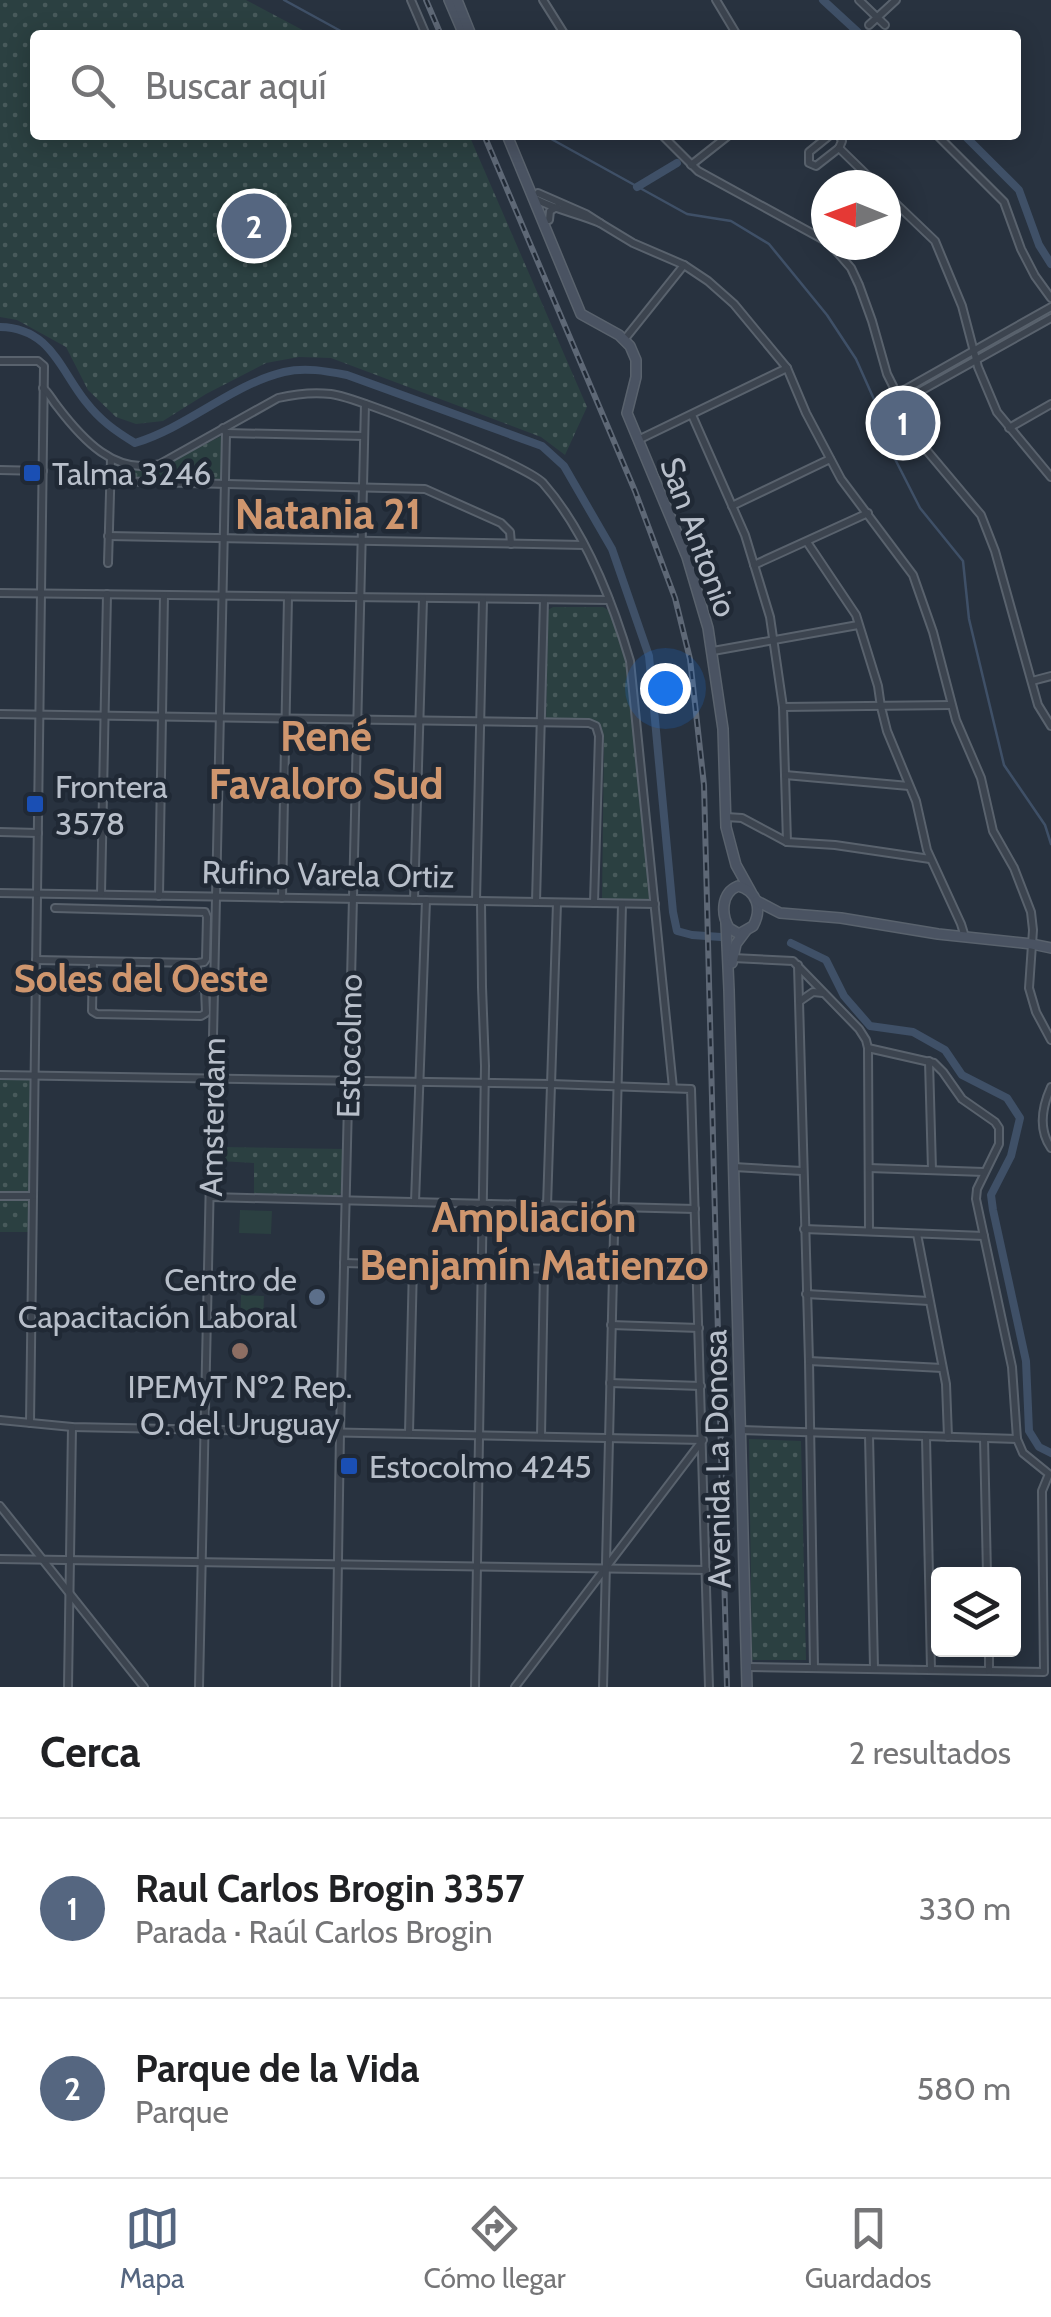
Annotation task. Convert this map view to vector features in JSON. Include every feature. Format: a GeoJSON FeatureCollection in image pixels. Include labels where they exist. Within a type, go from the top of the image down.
{"type":"FeatureCollection","features":[{"type":"Feature","properties":{"kind":"main road"},"geometry":{"type":"LineString","coordinates":[[453,0],[466,30]]}},
{"type":"Feature","properties":{"kind":"main road"},"geometry":{"type":"LineString","coordinates":[[513,140],[582,303],[596,323]]}},
{"type":"Feature","properties":{"kind":"main road"},"geometry":{"type":"LineString","coordinates":[[538,197],[578,309],[584,317],[624,340]]}},
{"type":"Feature","properties":{"kind":"main road","name":"San Antonio"},"geometry":{"type":"LineString","coordinates":[[624,340],[633,353],[637,370],[627,413],[686,558],[712,651],[733,872],[730,890]]}},
{"type":"Feature","properties":{"kind":"main road","name":"San Antonio"},"geometry":{"type":"LineString","coordinates":[[731,850],[754,897]]}},
{"type":"Feature","properties":{"kind":"main road"},"geometry":{"type":"LineString","coordinates":[[794,915],[774,917],[739,934],[732,932],[726,922],[724,903],[730,890],[738,886],[772,910],[794,915],[1051,946]]}},
{"type":"Feature","properties":{"kind":"main road"},"geometry":{"type":"LineString","coordinates":[[749,929],[758,912],[754,897]]}},
{"type":"Feature","properties":{"kind":"main road","name":"Avenida La Donosa"},"geometry":{"type":"LineString","coordinates":[[726,922],[747,1687]]}},
{"type":"Feature","properties":{"kind":"main road","name":"Avenida La Donosa"},"geometry":{"type":"LineString","coordinates":[[730,990],[732,958],[740,937],[749,929]]}},
{"type":"Feature","properties":{"kind":"street"},"geometry":{"type":"LineString","coordinates":[[411,0],[424,30]]}},
{"type":"Feature","properties":{"kind":"street"},"geometry":{"type":"LineString","coordinates":[[544,0],[562,30]]}},
{"type":"Feature","properties":{"kind":"street"},"geometry":{"type":"LineString","coordinates":[[716,0],[733,30]]}},
{"type":"Feature","properties":{"kind":"street"},"geometry":{"type":"LineString","coordinates":[[859,0],[885,25]]}},
{"type":"Feature","properties":{"kind":"street"},"geometry":{"type":"LineString","coordinates":[[868,25],[896,0]]}},
{"type":"Feature","properties":{"kind":"street"},"geometry":{"type":"LineString","coordinates":[[667,140],[691,165],[811,233]]}},
{"type":"Feature","properties":{"kind":"street"},"geometry":{"type":"LineString","coordinates":[[691,165],[723,140]]}},
{"type":"Feature","properties":{"kind":"street"},"geometry":{"type":"LineString","coordinates":[[824,140],[809,152],[807,159],[812,166],[839,148],[842,140]]}},
{"type":"Feature","properties":{"kind":"street"},"geometry":{"type":"LineString","coordinates":[[942,140],[1004,202],[1021,250],[1051,298]]}},
{"type":"Feature","properties":{"kind":"street"},"geometry":{"type":"LineString","coordinates":[[839,148],[862,170]]}},
{"type":"Feature","properties":{"kind":"street"},"geometry":{"type":"LineString","coordinates":[[538,197],[600,223]]}},
{"type":"Feature","properties":{"kind":"street"},"geometry":{"type":"LineString","coordinates":[[538,197],[586,214],[633,243],[684,264],[729,298],[787,368],[847,488],[918,586],[959,728],[981,778],[993,832],[1014,868],[1030,912],[1035,944],[1029,988],[1051,1040]]}},
{"type":"Feature","properties":{"kind":"street"},"geometry":{"type":"LineString","coordinates":[[549,220],[550,211],[558,207]]}},
{"type":"Feature","properties":{"kind":"street"},"geometry":{"type":"LineString","coordinates":[[901,209],[938,247],[962,306],[993,404],[1051,477]]}},
{"type":"Feature","properties":{"kind":"street"},"geometry":{"type":"LineString","coordinates":[[844,260],[859,285],[887,374],[929,456],[981,516],[1040,711],[1051,726]]}},
{"type":"Feature","properties":{"kind":"street"},"geometry":{"type":"LineString","coordinates":[[624,340],[684,264]]}},
{"type":"Feature","properties":{"kind":"street"},"geometry":{"type":"LineString","coordinates":[[975,356],[1051,307]]}},
{"type":"Feature","properties":{"kind":"street"},"geometry":{"type":"LineString","coordinates":[[899,398],[1051,318]]}},
{"type":"Feature","properties":{"kind":"street"},"geometry":{"type":"LineString","coordinates":[[0,361],[38,361],[44,366],[30,1423]]}},
{"type":"Feature","properties":{"kind":"street"},"geometry":{"type":"LineString","coordinates":[[637,441],[787,368]]}},
{"type":"Feature","properties":{"kind":"street"},"geometry":{"type":"LineString","coordinates":[[44,388],[85,439],[112,459],[132,466],[154,466],[225,430],[260,406],[286,396],[330,394],[486,452],[536,478],[584,545],[609,600],[630,662],[673,1088]]}},
{"type":"Feature","properties":{"kind":"street","name":"Estocolmo"},"geometry":{"type":"LineString","coordinates":[[336,1687],[365,404]]}},
{"type":"Feature","properties":{"kind":"street"},"geometry":{"type":"LineString","coordinates":[[1009,428],[1051,404]]}},
{"type":"Feature","properties":{"kind":"street"},"geometry":{"type":"LineString","coordinates":[[692,414],[732,506],[770,617],[782,708],[787,842]]}},
{"type":"Feature","properties":{"kind":"street"},"geometry":{"type":"LineString","coordinates":[[225,430],[364,436]]}},
{"type":"Feature","properties":{"kind":"street","name":"Amsterdam"},"geometry":{"type":"LineString","coordinates":[[199,1687],[225,430]]}},
{"type":"Feature","properties":{"kind":"street"},"geometry":{"type":"LineString","coordinates":[[108,563],[112,459]]}},
{"type":"Feature","properties":{"kind":"street"},"geometry":{"type":"LineString","coordinates":[[732,506],[830,459]]}},
{"type":"Feature","properties":{"kind":"street"},"geometry":{"type":"LineString","coordinates":[[0,470],[43,471]]}},
{"type":"Feature","properties":{"kind":"street"},"geometry":{"type":"LineString","coordinates":[[110,481],[431,491],[502,523],[510,532],[511,544]]}},
{"type":"Feature","properties":{"kind":"street"},"geometry":{"type":"LineString","coordinates":[[754,565],[868,513]]}},
{"type":"Feature","properties":{"kind":"street"},"geometry":{"type":"LineString","coordinates":[[108,536],[584,545]]}},
{"type":"Feature","properties":{"kind":"street"},"geometry":{"type":"LineString","coordinates":[[807,542],[852,607],[878,686],[880,707],[916,801],[930,860],[965,937]]}},
{"type":"Feature","properties":{"kind":"street"},"geometry":{"type":"LineString","coordinates":[[0,593],[609,600]]}},
{"type":"Feature","properties":{"kind":"street"},"geometry":{"type":"LineString","coordinates":[[101,894],[107,594]]}},
{"type":"Feature","properties":{"kind":"street"},"geometry":{"type":"LineString","coordinates":[[159,896],[164,595]]}},
{"type":"Feature","properties":{"kind":"street"},"geometry":{"type":"LineString","coordinates":[[282,898],[288,597]]}},
{"type":"Feature","properties":{"kind":"street"},"geometry":{"type":"LineString","coordinates":[[414,900],[422,599]]}},
{"type":"Feature","properties":{"kind":"street"},"geometry":{"type":"LineString","coordinates":[[475,1687],[484,1083],[479,902],[482,600]]}},
{"type":"Feature","properties":{"kind":"street"},"geometry":{"type":"LineString","coordinates":[[536,902],[544,600]]}},
{"type":"Feature","properties":{"kind":"street"},"geometry":{"type":"LineString","coordinates":[[712,651],[858,625]]}},
{"type":"Feature","properties":{"kind":"street"},"geometry":{"type":"LineString","coordinates":[[1032,681],[1051,676]]}},
{"type":"Feature","properties":{"kind":"street"},"geometry":{"type":"LineString","coordinates":[[782,708],[952,705]]}},
{"type":"Feature","properties":{"kind":"street"},"geometry":{"type":"LineString","coordinates":[[0,714],[590,723],[596,726],[599,736],[594,904]]}},
{"type":"Feature","properties":{"kind":"street"},"geometry":{"type":"LineString","coordinates":[[786,775],[909,786]]}},
{"type":"Feature","properties":{"kind":"street"},"geometry":{"type":"LineString","coordinates":[[726,816],[742,818],[787,842],[930,860]]}},
{"type":"Feature","properties":{"kind":"street"},"geometry":{"type":"LineString","coordinates":[[0,832],[38,833]]}},
{"type":"Feature","properties":{"kind":"street","name":"Rufino Varela Ortiz"},"geometry":{"type":"LineString","coordinates":[[0,893],[655,904]]}},
{"type":"Feature","properties":{"kind":"street"},"geometry":{"type":"LineString","coordinates":[[415,1202],[426,900]]}},
{"type":"Feature","properties":{"kind":"street"},"geometry":{"type":"LineString","coordinates":[[547,1206],[557,903]]}},
{"type":"Feature","properties":{"kind":"street"},"geometry":{"type":"LineString","coordinates":[[603,1687],[622,904]]}},
{"type":"Feature","properties":{"kind":"street"},"geometry":{"type":"LineString","coordinates":[[36,960],[197,963],[206,959],[205,912],[55,908]]}},
{"type":"Feature","properties":{"kind":"street"},"geometry":{"type":"LineString","coordinates":[[732,958],[789,960],[864,1034],[868,1048],[869,1231]]}},
{"type":"Feature","properties":{"kind":"street"},"geometry":{"type":"LineString","coordinates":[[93,962],[94,1013],[201,1016],[206,1013],[206,992],[196,982],[197,963]]}},
{"type":"Feature","properties":{"kind":"street"},"geometry":{"type":"LineString","coordinates":[[798,966],[814,1668]]}},
{"type":"Feature","properties":{"kind":"street"},"geometry":{"type":"LineString","coordinates":[[799,1002],[812,992],[823,993]]}},
{"type":"Feature","properties":{"kind":"street"},"geometry":{"type":"LineString","coordinates":[[746,1667],[1048,1672],[1042,1492],[1050,1473],[1023,1453],[1016,1439],[1012,1367],[976,1194],[999,1144],[998,1128],[962,1099],[939,1066],[868,1048]]}},
{"type":"Feature","properties":{"kind":"street"},"geometry":{"type":"LineString","coordinates":[[929,1061],[932,1170]]}},
{"type":"Feature","properties":{"kind":"street"},"geometry":{"type":"LineString","coordinates":[[0,1075],[688,1088],[692,1093],[709,1687]]}},
{"type":"Feature","properties":{"kind":"street"},"geometry":{"type":"LineString","coordinates":[[1051,1087],[1042,1110],[1046,1142],[1051,1148]]}},
{"type":"Feature","properties":{"kind":"street"},"geometry":{"type":"LineString","coordinates":[[734,1167],[802,1171]]}},
{"type":"Feature","properties":{"kind":"street"},"geometry":{"type":"LineString","coordinates":[[869,1168],[984,1172]]}},
{"type":"Feature","properties":{"kind":"street"},"geometry":{"type":"LineString","coordinates":[[0,1196],[33,1196]]}},
{"type":"Feature","properties":{"kind":"street"},"geometry":{"type":"LineString","coordinates":[[210,1198],[695,1209]]}},
{"type":"Feature","properties":{"kind":"street"},"geometry":{"type":"LineString","coordinates":[[804,1229],[984,1236]]}},
{"type":"Feature","properties":{"kind":"street"},"geometry":{"type":"LineString","coordinates":[[917,1234],[947,1394],[948,1437]]}},
{"type":"Feature","properties":{"kind":"street"},"geometry":{"type":"LineString","coordinates":[[344,1263],[697,1273]]}},
{"type":"Feature","properties":{"kind":"street"},"geometry":{"type":"LineString","coordinates":[[410,1433],[413,1265]]}},
{"type":"Feature","properties":{"kind":"street"},"geometry":{"type":"LineString","coordinates":[[541,1436],[544,1269]]}},
{"type":"Feature","properties":{"kind":"street"},"geometry":{"type":"LineString","coordinates":[[806,1294],[929,1300]]}},
{"type":"Feature","properties":{"kind":"street"},"geometry":{"type":"LineString","coordinates":[[611,1326],[699,1328]]}},
{"type":"Feature","properties":{"kind":"street"},"geometry":{"type":"LineString","coordinates":[[809,1361],[943,1368]]}},
{"type":"Feature","properties":{"kind":"street"},"geometry":{"type":"LineString","coordinates":[[610,1384],[701,1386]]}},
{"type":"Feature","properties":{"kind":"street"},"geometry":{"type":"LineString","coordinates":[[0,1420],[205,1430],[703,1440]]}},
{"type":"Feature","properties":{"kind":"street"},"geometry":{"type":"LineString","coordinates":[[68,1687],[72,1426]]}},
{"type":"Feature","properties":{"kind":"street"},"geometry":{"type":"LineString","coordinates":[[741,1430],[1016,1439]]}},
{"type":"Feature","properties":{"kind":"street"},"geometry":{"type":"LineString","coordinates":[[869,1435],[874,1668]]}},
{"type":"Feature","properties":{"kind":"street"},"geometry":{"type":"LineString","coordinates":[[926,1436],[931,1668]]}},
{"type":"Feature","properties":{"kind":"street"},"geometry":{"type":"LineString","coordinates":[[984,1438],[987,1567]]}},
{"type":"Feature","properties":{"kind":"street"},"geometry":{"type":"LineString","coordinates":[[515,1687],[703,1440]]}},
{"type":"Feature","properties":{"kind":"street"},"geometry":{"type":"LineString","coordinates":[[0,1506],[144,1687]]}},
{"type":"Feature","properties":{"kind":"street"},"geometry":{"type":"LineString","coordinates":[[0,1559],[706,1570]]}},
{"type":"Feature","properties":{"kind":"street"},"geometry":{"type":"LineString","coordinates":[[988,1657],[989,1670]]}},
{"type":"Feature","properties":{"kind":"green space"},"geometry":{"type":"Polygon","coordinates":[[[0,0],[246,0],[303,30],[30,30],[30,140],[471,140],[587,407],[565,455],[541,437],[331,358],[299,357],[266,363],[163,421],[136,424],[116,417],[88,390],[66,347],[17,320],[0,317],[0,0]]]}},
{"type":"Feature","properties":{"kind":"green space"},"geometry":{"type":"Polygon","coordinates":[[[223,435],[223,479],[114,479],[114,467],[163,466],[223,435]]]}},
{"type":"Feature","properties":{"kind":"green space"},"geometry":{"type":"Polygon","coordinates":[[[603,607],[610,611],[627,662],[651,896],[648,900],[602,900],[604,737],[600,728],[546,720],[548,610],[603,607]]]}},
{"type":"Feature","properties":{"kind":"green space"},"geometry":{"type":"Polygon","coordinates":[[[0,1080],[31,1080],[30,1191],[0,1191],[0,1080]]]}},
{"type":"Feature","properties":{"kind":"green space"},"geometry":{"type":"Polygon","coordinates":[[[220,1147],[343,1149],[342,1192],[336,1198],[254,1196],[254,1163],[220,1161],[220,1147]]]}},
{"type":"Feature","properties":{"kind":"green space"},"geometry":{"type":"Polygon","coordinates":[[[0,1199],[31,1200],[30,1232],[0,1232],[0,1199]]]}},
{"type":"Feature","properties":{"kind":"green space"},"geometry":{"type":"Polygon","coordinates":[[[240,1210],[272,1211],[271,1234],[239,1233],[240,1210]]]}},
{"type":"Feature","properties":{"kind":"green space"},"geometry":{"type":"Polygon","coordinates":[[[241,1295],[264,1296],[263,1327],[240,1327],[241,1295]]]}},
{"type":"Feature","properties":{"kind":"green space"},"geometry":{"type":"Polygon","coordinates":[[[749,1439],[801,1441],[806,1660],[752,1660],[749,1439]]]}},
{"type":"Feature","properties":{"kind":"waterway"},"geometry":{"type":"LineString","coordinates":[[284,0],[339,30]]}},
{"type":"Feature","properties":{"kind":"waterway"},"geometry":{"type":"LineString","coordinates":[[823,0],[856,30]]}},
{"type":"Feature","properties":{"kind":"waterway"},"geometry":{"type":"LineString","coordinates":[[553,140],[687,214],[731,221],[769,244],[827,315],[856,359],[894,457],[920,508],[963,561],[969,619],[1004,765],[1045,825],[1051,844]]}},
{"type":"Feature","properties":{"kind":"waterway"},"geometry":{"type":"LineString","coordinates":[[969,140],[1019,190],[1039,245],[1051,264]]}},
{"type":"Feature","properties":{"kind":"waterway"},"geometry":{"type":"LineString","coordinates":[[637,187],[677,163]]}},
{"type":"Feature","properties":{"kind":"waterway"},"geometry":{"type":"LineString","coordinates":[[0,327],[17,329],[43,343],[91,408],[135,443],[265,378],[308,370],[347,375],[542,446],[564,466],[612,549],[649,656],[677,931],[721,937]]}},
{"type":"Feature","properties":{"kind":"waterway"},"geometry":{"type":"LineString","coordinates":[[791,943],[826,960],[844,996],[870,1026],[913,1032],[945,1050],[962,1075],[1007,1098],[1020,1118],[1011,1156],[991,1195],[1026,1361],[1029,1431],[1039,1447],[1051,1453]]}},
{"type":"Feature","properties":{"kind":"railway"},"geometry":{"type":"LineString","coordinates":[[426,0],[439,30]]}},
{"type":"Feature","properties":{"kind":"railway"},"geometry":{"type":"LineString","coordinates":[[486,140],[635,491],[675,598],[690,659],[704,785],[727,1687]]}},
{"type":"Feature","properties":{"kind":"place","name":"Parque de la Vida"},"geometry":{"type":"Point","coordinates":[254,226]}},
{"type":"Feature","properties":{"kind":"place","name":"Raul Carlos Brogin 3357"},"geometry":{"type":"Point","coordinates":[903,423]}},
{"type":"Feature","properties":{"kind":"place","name":"Talma 3246"},"geometry":{"type":"Point","coordinates":[32,473]}},
{"type":"Feature","properties":{"kind":"place","name":"Frontera 3578"},"geometry":{"type":"Point","coordinates":[35,804]}},
{"type":"Feature","properties":{"kind":"place","name":"Centro de Capacitación Laboral"},"geometry":{"type":"Point","coordinates":[317,1297]}},
{"type":"Feature","properties":{"kind":"place","name":"IPEMyT Nº2 Rep. O. del Uruguay"},"geometry":{"type":"Point","coordinates":[240,1351]}},
{"type":"Feature","properties":{"kind":"place","name":"Estocolmo 4245"},"geometry":{"type":"Point","coordinates":[349,1466]}},
{"type":"Feature","properties":{"kind":"district","name":"Natania 21"},"geometry":{"type":"Point","coordinates":[328,514]}},
{"type":"Feature","properties":{"kind":"district","name":"René Favaloro Sud"},"geometry":{"type":"Point","coordinates":[326,760]}},
{"type":"Feature","properties":{"kind":"district","name":"Soles del Oeste"},"geometry":{"type":"Point","coordinates":[141,978]}},
{"type":"Feature","properties":{"kind":"district","name":"Ampliación Benjamín Matienzo"},"geometry":{"type":"Point","coordinates":[534,1241]}}]}
